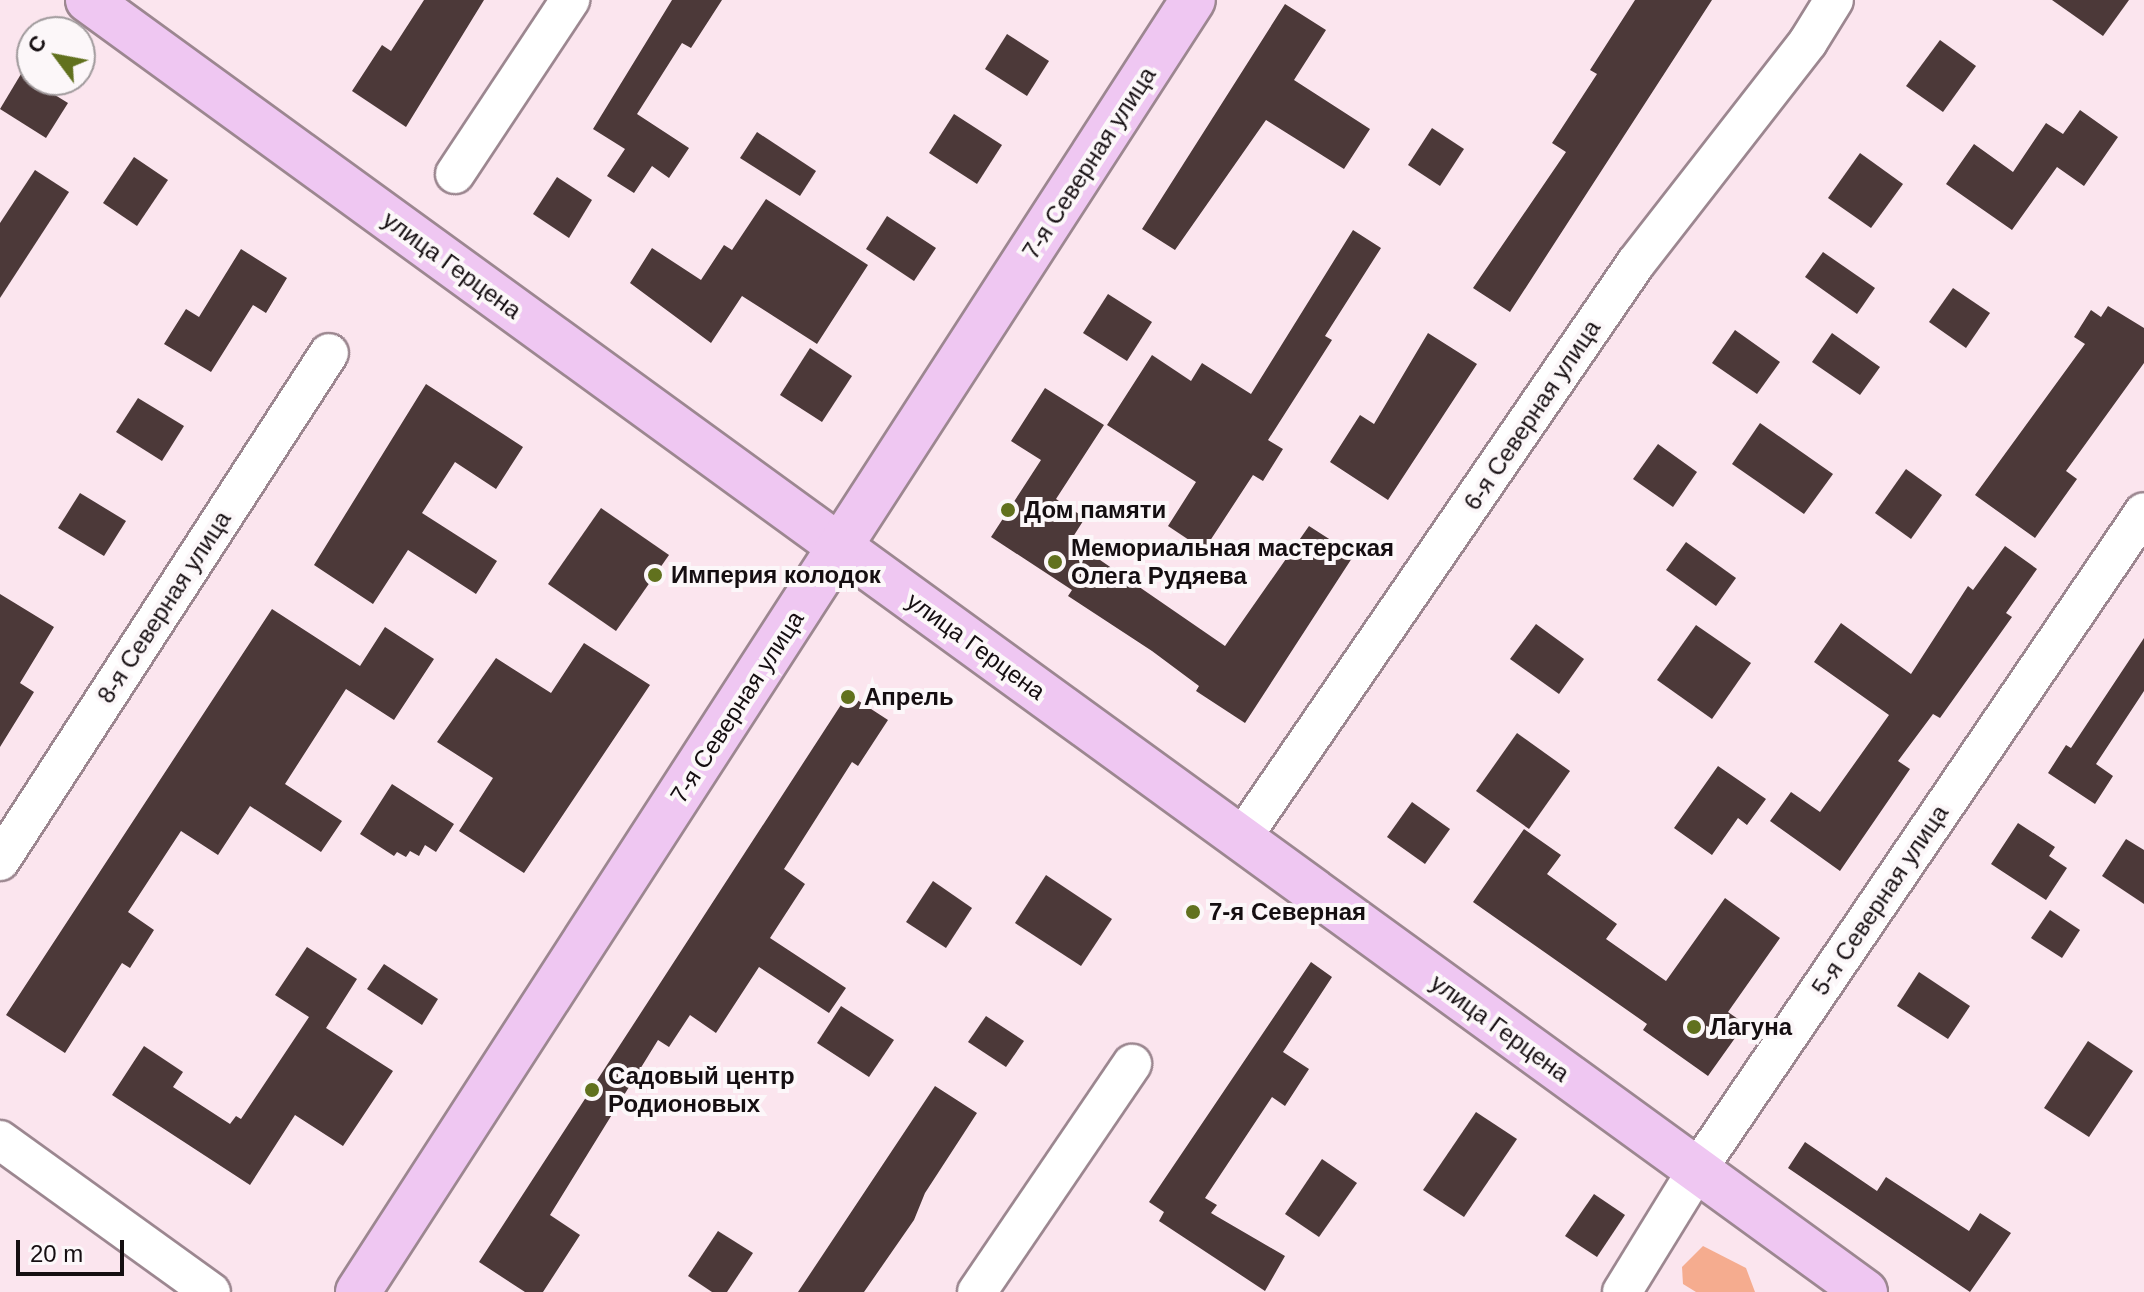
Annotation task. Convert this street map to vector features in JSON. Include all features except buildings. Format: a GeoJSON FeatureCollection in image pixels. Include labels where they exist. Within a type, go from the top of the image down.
{"type":"FeatureCollection","features":[{"type":"Feature","properties":{"kind":"main road","name":"улица Герцена"},"geometry":{"type":"LineString","coordinates":[[88,0],[1865,1292]]}},
{"type":"Feature","properties":{"kind":"main road","name":"7-я Северная улица"},"geometry":{"type":"LineString","coordinates":[[358,1292],[1193,0]]}},
{"type":"Feature","properties":{"kind":"street"},"geometry":{"type":"LineString","coordinates":[[455,174],[570,0]]}},
{"type":"Feature","properties":{"kind":"street","name":"6-я Северная улица"},"geometry":{"type":"LineString","coordinates":[[1241,839],[1636,263],[1808,42],[1834,0]]}},
{"type":"Feature","properties":{"kind":"street","name":"8-я Северная улица"},"geometry":{"type":"LineString","coordinates":[[0,861],[329,353]]}},
{"type":"Feature","properties":{"kind":"street","name":"5-я Северная улица"},"geometry":{"type":"LineString","coordinates":[[1622,1292],[1697,1170],[2144,512]]}},
{"type":"Feature","properties":{"kind":"street"},"geometry":{"type":"LineString","coordinates":[[977,1292],[1132,1064]]}},
{"type":"Feature","properties":{"kind":"street"},"geometry":{"type":"LineString","coordinates":[[0,1140],[211,1292]]}},
{"type":"Feature","properties":{"kind":"shaded area"},"geometry":{"type":"Polygon","coordinates":[[[1703,1246],[1746,1268],[1755,1292],[1696,1292],[1683,1284],[1682,1267],[1703,1246]]]}},
{"type":"Feature","properties":{"kind":"place","name":"Дом памяти"},"geometry":{"type":"Point","coordinates":[1008,510]}},
{"type":"Feature","properties":{"kind":"place","name":"Мемориальная мастерская Олега Рудяева"},"geometry":{"type":"Point","coordinates":[1055,562]}},
{"type":"Feature","properties":{"kind":"place","name":"Империя колодок"},"geometry":{"type":"Point","coordinates":[655,575]}},
{"type":"Feature","properties":{"kind":"place","name":"Апрель"},"geometry":{"type":"Point","coordinates":[848,697]}},
{"type":"Feature","properties":{"kind":"place","name":"7-я Северная"},"geometry":{"type":"Point","coordinates":[1193,912]}},
{"type":"Feature","properties":{"kind":"place","name":"Лагуна"},"geometry":{"type":"Point","coordinates":[1694,1027]}},
{"type":"Feature","properties":{"kind":"place","name":"Садовый центр Родионовых"},"geometry":{"type":"Point","coordinates":[592,1090]}}]}
